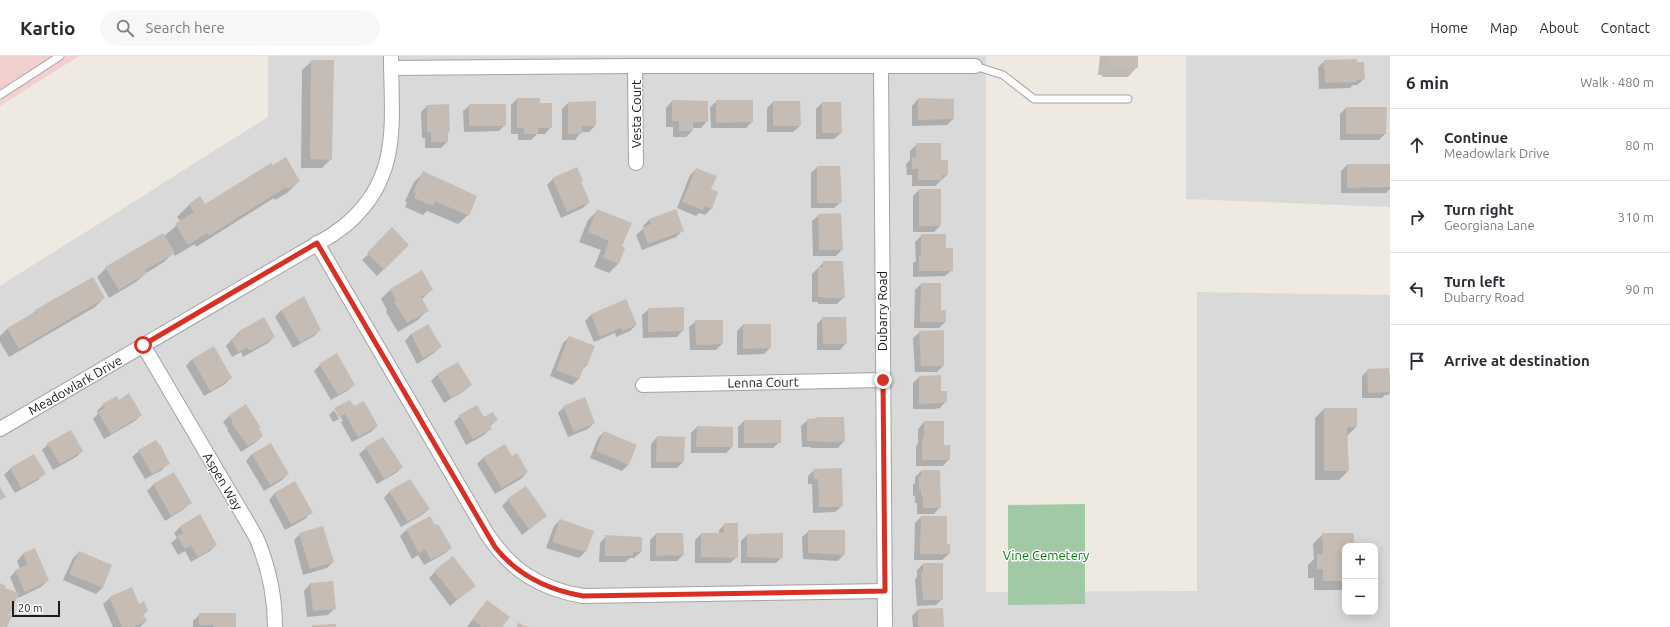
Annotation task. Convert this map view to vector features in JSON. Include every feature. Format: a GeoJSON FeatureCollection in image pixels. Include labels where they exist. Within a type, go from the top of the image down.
{"type":"FeatureCollection","features":[{"type":"Feature","properties":{"kind":"street","name":"Meadowlark Drive"},"geometry":{"type":"LineString","coordinates":[[0,429],[317,243],[350,221],[370,199],[381,179],[388,158],[391,143],[391,62],[636,66],[976,66]]}},
{"type":"Feature","properties":{"kind":"street","name":"Vesta Court"},"geometry":{"type":"LineString","coordinates":[[636,66],[636,163]]}},
{"type":"Feature","properties":{"kind":"street","name":"Dubarry Road"},"geometry":{"type":"LineString","coordinates":[[881,66],[885,627]]}},
{"type":"Feature","properties":{"kind":"street"},"geometry":{"type":"LineString","coordinates":[[317,243],[486,534],[500,553],[521,572],[534,580],[554,590],[583,596],[885,591]]}},
{"type":"Feature","properties":{"kind":"street","name":"Aspen Way"},"geometry":{"type":"LineString","coordinates":[[143,345],[256,537],[265,559],[271,581],[275,604],[275,627]]}},
{"type":"Feature","properties":{"kind":"street","name":"Lenna Court"},"geometry":{"type":"LineString","coordinates":[[643,384],[883,380]]}},
{"type":"Feature","properties":{"kind":"lane"},"geometry":{"type":"LineString","coordinates":[[0,95],[60,56]]}},
{"type":"Feature","properties":{"kind":"lane"},"geometry":{"type":"LineString","coordinates":[[976,66],[1003,75],[1034,99],[1128,99]]}},
{"type":"Feature","properties":{"kind":"shaded area"},"geometry":{"type":"Polygon","coordinates":[[[0,56],[79,56],[0,106],[0,56]]]}},
{"type":"Feature","properties":{"kind":"shaded area"},"geometry":{"type":"Polygon","coordinates":[[[268,56],[986,56],[986,592],[1197,591],[1197,292],[1390,295],[1390,627],[0,627],[0,286],[268,117],[268,56]]]}},
{"type":"Feature","properties":{"kind":"shaded area"},"geometry":{"type":"Polygon","coordinates":[[[1186,56],[1390,56],[1390,207],[1186,199],[1186,56]]]}},
{"type":"Feature","properties":{"kind":"green space","name":"Vine Cemetery"},"geometry":{"type":"Polygon","coordinates":[[[1085,504],[1085,604],[1008,605],[1008,505],[1085,504]]]}},
{"type":"Feature","properties":{"kind":"building"},"geometry":{"type":"Polygon","coordinates":[[[1107,56],[1138,56],[1138,68],[1111,68],[1111,66],[1107,66],[1107,56]]]}},
{"type":"Feature","properties":{"kind":"building"},"geometry":{"type":"Polygon","coordinates":[[[1357,59],[1357,62],[1364,62],[1365,79],[1357,80],[1357,82],[1325,83],[1324,60],[1357,59]]]}},
{"type":"Feature","properties":{"kind":"building"},"geometry":{"type":"Polygon","coordinates":[[[311,60],[334,60],[332,160],[310,159],[311,60]]]}},
{"type":"Feature","properties":{"kind":"building"},"geometry":{"type":"Polygon","coordinates":[[[517,98],[540,98],[540,103],[552,103],[552,128],[538,128],[538,134],[524,134],[524,128],[517,128],[517,98]]]}},
{"type":"Feature","properties":{"kind":"building"},"geometry":{"type":"Polygon","coordinates":[[[918,98],[954,99],[954,119],[918,120],[918,98]]]}},
{"type":"Feature","properties":{"kind":"building"},"geometry":{"type":"Polygon","coordinates":[[[672,100],[708,101],[708,122],[693,122],[693,131],[679,131],[679,121],[672,121],[672,100]]]}},
{"type":"Feature","properties":{"kind":"building"},"geometry":{"type":"Polygon","coordinates":[[[716,100],[753,100],[753,122],[716,123],[716,100]]]}},
{"type":"Feature","properties":{"kind":"building"},"geometry":{"type":"Polygon","coordinates":[[[596,101],[596,126],[582,126],[582,134],[568,134],[568,102],[596,101]]]}},
{"type":"Feature","properties":{"kind":"building"},"geometry":{"type":"Polygon","coordinates":[[[773,101],[800,101],[801,126],[773,126],[773,101]]]}},
{"type":"Feature","properties":{"kind":"building"},"geometry":{"type":"Polygon","coordinates":[[[822,102],[841,102],[842,133],[822,133],[822,102]]]}},
{"type":"Feature","properties":{"kind":"building"},"geometry":{"type":"Polygon","coordinates":[[[449,104],[450,132],[448,132],[448,142],[431,142],[431,132],[427,132],[427,105],[449,104]]]}},
{"type":"Feature","properties":{"kind":"building"},"geometry":{"type":"Polygon","coordinates":[[[469,104],[506,104],[506,126],[469,126],[469,104]]]}},
{"type":"Feature","properties":{"kind":"building"},"geometry":{"type":"Polygon","coordinates":[[[1346,107],[1387,107],[1386,134],[1346,134],[1346,107]]]}},
{"type":"Feature","properties":{"kind":"building"},"geometry":{"type":"Polygon","coordinates":[[[916,143],[941,143],[941,160],[948,160],[948,175],[942,175],[942,180],[918,180],[918,169],[912,169],[912,157],[916,157],[916,143]]]}},
{"type":"Feature","properties":{"kind":"building"},"geometry":{"type":"Polygon","coordinates":[[[286,157],[300,181],[288,189],[286,187],[209,236],[207,233],[188,245],[175,224],[194,212],[189,204],[200,196],[205,204],[271,163],[273,165],[286,157]]]}},
{"type":"Feature","properties":{"kind":"building"},"geometry":{"type":"Polygon","coordinates":[[[1347,164],[1390,164],[1390,187],[1347,188],[1347,164]]]}},
{"type":"Feature","properties":{"kind":"building"},"geometry":{"type":"Polygon","coordinates":[[[817,166],[840,166],[842,203],[817,203],[817,166]]]}},
{"type":"Feature","properties":{"kind":"building"},"geometry":{"type":"Polygon","coordinates":[[[577,167],[583,181],[581,182],[590,202],[567,212],[552,178],[577,167]]]}},
{"type":"Feature","properties":{"kind":"building"},"geometry":{"type":"Polygon","coordinates":[[[696,168],[717,176],[711,189],[718,192],[712,209],[705,206],[703,210],[682,202],[696,168]]]}},
{"type":"Feature","properties":{"kind":"building"},"geometry":{"type":"Polygon","coordinates":[[[423,171],[477,196],[469,216],[435,201],[433,206],[414,198],[416,193],[413,192],[423,171]]]}},
{"type":"Feature","properties":{"kind":"building"},"geometry":{"type":"Polygon","coordinates":[[[919,189],[941,189],[941,226],[919,226],[919,189]]]}},
{"type":"Feature","properties":{"kind":"building"},"geometry":{"type":"Polygon","coordinates":[[[597,209],[632,223],[622,246],[625,248],[619,264],[603,258],[609,241],[588,232],[597,209]]]}},
{"type":"Feature","properties":{"kind":"building"},"geometry":{"type":"Polygon","coordinates":[[[676,209],[684,231],[648,244],[642,228],[651,224],[649,219],[676,209]]]}},
{"type":"Feature","properties":{"kind":"building"},"geometry":{"type":"Polygon","coordinates":[[[841,213],[843,250],[819,250],[818,214],[841,213]]]}},
{"type":"Feature","properties":{"kind":"building"},"geometry":{"type":"Polygon","coordinates":[[[392,227],[409,245],[384,270],[367,253],[392,227]]]}},
{"type":"Feature","properties":{"kind":"building"},"geometry":{"type":"Polygon","coordinates":[[[163,233],[175,253],[145,270],[147,273],[119,290],[105,267],[163,233]]]}},
{"type":"Feature","properties":{"kind":"building"},"geometry":{"type":"Polygon","coordinates":[[[921,234],[946,234],[946,248],[953,248],[953,271],[919,271],[921,234]]]}},
{"type":"Feature","properties":{"kind":"building"},"geometry":{"type":"Polygon","coordinates":[[[823,261],[843,261],[845,298],[818,297],[818,267],[823,267],[823,261]]]}},
{"type":"Feature","properties":{"kind":"building"},"geometry":{"type":"Polygon","coordinates":[[[422,270],[433,290],[421,297],[429,311],[407,323],[394,302],[396,301],[390,289],[422,270]]]}},
{"type":"Feature","properties":{"kind":"building"},"geometry":{"type":"Polygon","coordinates":[[[93,277],[105,298],[19,349],[7,328],[36,312],[35,310],[93,277]]]}},
{"type":"Feature","properties":{"kind":"building"},"geometry":{"type":"Polygon","coordinates":[[[921,283],[941,283],[941,310],[946,310],[946,322],[920,322],[921,283]]]}},
{"type":"Feature","properties":{"kind":"building"},"geometry":{"type":"Polygon","coordinates":[[[304,296],[321,330],[300,343],[281,310],[304,296]]]}},
{"type":"Feature","properties":{"kind":"building"},"geometry":{"type":"Polygon","coordinates":[[[626,299],[637,325],[622,331],[621,328],[600,337],[591,314],[626,299]]]}},
{"type":"Feature","properties":{"kind":"building"},"geometry":{"type":"Polygon","coordinates":[[[684,307],[684,331],[648,332],[648,308],[684,307]]]}},
{"type":"Feature","properties":{"kind":"building"},"geometry":{"type":"Polygon","coordinates":[[[264,317],[275,337],[250,351],[247,347],[238,352],[231,339],[240,334],[239,331],[264,317]]]}},
{"type":"Feature","properties":{"kind":"building"},"geometry":{"type":"Polygon","coordinates":[[[822,317],[846,317],[847,344],[823,344],[822,317]]]}},
{"type":"Feature","properties":{"kind":"building"},"geometry":{"type":"Polygon","coordinates":[[[695,320],[723,320],[723,344],[696,345],[695,320]]]}},
{"type":"Feature","properties":{"kind":"building"},"geometry":{"type":"Polygon","coordinates":[[[428,324],[442,347],[423,358],[411,334],[428,324]]]}},
{"type":"Feature","properties":{"kind":"building"},"geometry":{"type":"Polygon","coordinates":[[[743,324],[771,324],[771,348],[743,349],[743,324]]]}},
{"type":"Feature","properties":{"kind":"building"},"geometry":{"type":"Polygon","coordinates":[[[944,330],[944,366],[921,366],[919,331],[944,330]]]}},
{"type":"Feature","properties":{"kind":"building"},"geometry":{"type":"Polygon","coordinates":[[[569,336],[595,346],[587,366],[585,365],[579,379],[556,370],[569,336]]]}},
{"type":"Feature","properties":{"kind":"building"},"geometry":{"type":"Polygon","coordinates":[[[214,346],[232,378],[210,391],[192,359],[214,346]]]}},
{"type":"Feature","properties":{"kind":"building"},"geometry":{"type":"Polygon","coordinates":[[[337,353],[355,385],[338,395],[319,364],[337,353]]]}},
{"type":"Feature","properties":{"kind":"building"},"geometry":{"type":"Polygon","coordinates":[[[458,362],[472,385],[451,398],[437,374],[458,362]]]}},
{"type":"Feature","properties":{"kind":"building"},"geometry":{"type":"Polygon","coordinates":[[[1389,368],[1390,392],[1368,393],[1367,369],[1389,368]]]}},
{"type":"Feature","properties":{"kind":"building"},"geometry":{"type":"Polygon","coordinates":[[[941,375],[941,391],[947,391],[947,402],[919,404],[919,376],[941,375]]]}},
{"type":"Feature","properties":{"kind":"building"},"geometry":{"type":"Polygon","coordinates":[[[129,393],[142,415],[111,434],[98,412],[105,408],[102,404],[117,396],[119,400],[129,393]]]}},
{"type":"Feature","properties":{"kind":"building"},"geometry":{"type":"Polygon","coordinates":[[[585,397],[595,423],[574,432],[563,406],[585,397]]]}},
{"type":"Feature","properties":{"kind":"building"},"geometry":{"type":"Polygon","coordinates":[[[350,400],[354,406],[364,401],[378,426],[358,437],[345,414],[339,417],[334,408],[350,400]]]}},
{"type":"Feature","properties":{"kind":"building"},"geometry":{"type":"Polygon","coordinates":[[[246,404],[261,428],[259,429],[263,436],[248,446],[232,424],[233,423],[229,415],[246,404]]]}},
{"type":"Feature","properties":{"kind":"building"},"geometry":{"type":"Polygon","coordinates":[[[477,405],[484,417],[493,412],[498,420],[489,425],[492,429],[473,439],[459,415],[477,405]]]}},
{"type":"Feature","properties":{"kind":"building"},"geometry":{"type":"Polygon","coordinates":[[[1324,408],[1357,408],[1357,427],[1347,427],[1349,471],[1324,471],[1324,408]]]}},
{"type":"Feature","properties":{"kind":"building"},"geometry":{"type":"Polygon","coordinates":[[[817,417],[844,417],[845,442],[807,441],[807,419],[817,417]]]}},
{"type":"Feature","properties":{"kind":"building"},"geometry":{"type":"Polygon","coordinates":[[[744,420],[781,420],[781,443],[744,443],[744,420]]]}},
{"type":"Feature","properties":{"kind":"building"},"geometry":{"type":"Polygon","coordinates":[[[924,421],[944,421],[944,445],[950,445],[950,460],[922,460],[924,421]]]}},
{"type":"Feature","properties":{"kind":"building"},"geometry":{"type":"Polygon","coordinates":[[[697,426],[733,427],[733,447],[696,447],[697,426]]]}},
{"type":"Feature","properties":{"kind":"building"},"geometry":{"type":"Polygon","coordinates":[[[71,430],[83,451],[60,464],[47,443],[71,430]]]}},
{"type":"Feature","properties":{"kind":"building"},"geometry":{"type":"Polygon","coordinates":[[[604,431],[637,445],[629,465],[596,451],[604,431]]]}},
{"type":"Feature","properties":{"kind":"building"},"geometry":{"type":"Polygon","coordinates":[[[657,436],[685,437],[684,462],[656,462],[657,436]]]}},
{"type":"Feature","properties":{"kind":"building"},"geometry":{"type":"Polygon","coordinates":[[[383,437],[403,467],[384,479],[365,447],[383,437]]]}},
{"type":"Feature","properties":{"kind":"building"},"geometry":{"type":"Polygon","coordinates":[[[156,440],[159,445],[160,444],[170,464],[152,474],[138,450],[156,440]]]}},
{"type":"Feature","properties":{"kind":"building"},"geometry":{"type":"Polygon","coordinates":[[[271,443],[289,474],[270,485],[252,454],[271,443]]]}},
{"type":"Feature","properties":{"kind":"building"},"geometry":{"type":"Polygon","coordinates":[[[505,444],[512,456],[517,453],[528,472],[502,488],[483,457],[505,444]]]}},
{"type":"Feature","properties":{"kind":"building"},"geometry":{"type":"Polygon","coordinates":[[[34,454],[46,474],[21,488],[10,468],[34,454]]]}},
{"type":"Feature","properties":{"kind":"building"},"geometry":{"type":"Polygon","coordinates":[[[842,468],[843,507],[819,507],[818,479],[814,479],[813,469],[842,468]]]}},
{"type":"Feature","properties":{"kind":"building"},"geometry":{"type":"Polygon","coordinates":[[[921,470],[940,470],[941,508],[923,508],[923,497],[921,497],[921,490],[919,490],[919,477],[921,477],[921,470]]]}},
{"type":"Feature","properties":{"kind":"building"},"geometry":{"type":"Polygon","coordinates":[[[174,472],[192,503],[171,516],[153,484],[174,472]]]}},
{"type":"Feature","properties":{"kind":"building"},"geometry":{"type":"Polygon","coordinates":[[[410,479],[430,509],[408,522],[389,491],[410,479]]]}},
{"type":"Feature","properties":{"kind":"building"},"geometry":{"type":"Polygon","coordinates":[[[295,481],[313,513],[291,524],[274,493],[295,481]]]}},
{"type":"Feature","properties":{"kind":"building"},"geometry":{"type":"Polygon","coordinates":[[[526,486],[547,516],[529,529],[507,499],[526,486]]]}},
{"type":"Feature","properties":{"kind":"building"},"geometry":{"type":"Polygon","coordinates":[[[0,487],[6,497],[0,500],[0,487]]]}},
{"type":"Feature","properties":{"kind":"building"},"geometry":{"type":"Polygon","coordinates":[[[200,514],[217,545],[198,557],[191,545],[185,549],[177,536],[183,533],[180,526],[200,514]]]}},
{"type":"Feature","properties":{"kind":"building"},"geometry":{"type":"Polygon","coordinates":[[[430,516],[435,525],[438,524],[452,548],[431,560],[425,549],[419,553],[406,529],[430,516]]]}},
{"type":"Feature","properties":{"kind":"building"},"geometry":{"type":"Polygon","coordinates":[[[921,516],[947,516],[947,544],[950,544],[950,554],[920,554],[921,516]]]}},
{"type":"Feature","properties":{"kind":"building"},"geometry":{"type":"Polygon","coordinates":[[[560,519],[594,531],[586,552],[552,542],[560,519]]]}},
{"type":"Feature","properties":{"kind":"building"},"geometry":{"type":"Polygon","coordinates":[[[724,523],[738,523],[738,558],[701,557],[701,533],[724,533],[724,523]]]}},
{"type":"Feature","properties":{"kind":"building"},"geometry":{"type":"Polygon","coordinates":[[[323,526],[334,562],[310,569],[299,533],[323,526]]]}},
{"type":"Feature","properties":{"kind":"building"},"geometry":{"type":"Polygon","coordinates":[[[808,530],[845,530],[845,555],[808,553],[808,530]]]}},
{"type":"Feature","properties":{"kind":"building"},"geometry":{"type":"Polygon","coordinates":[[[656,533],[683,533],[684,555],[656,556],[656,533]]]}},
{"type":"Feature","properties":{"kind":"building"},"geometry":{"type":"Polygon","coordinates":[[[783,533],[783,558],[747,557],[747,534],[783,533]]]}},
{"type":"Feature","properties":{"kind":"building"},"geometry":{"type":"Polygon","coordinates":[[[1322,533],[1354,533],[1354,543],[1342,543],[1342,581],[1323,581],[1323,569],[1317,569],[1317,554],[1323,554],[1322,533]]]}},
{"type":"Feature","properties":{"kind":"building"},"geometry":{"type":"Polygon","coordinates":[[[605,535],[642,537],[642,552],[633,552],[633,556],[605,556],[605,535]]]}},
{"type":"Feature","properties":{"kind":"building"},"geometry":{"type":"Polygon","coordinates":[[[35,548],[49,581],[25,592],[15,570],[27,565],[23,553],[35,548]]]}},
{"type":"Feature","properties":{"kind":"building"},"geometry":{"type":"Polygon","coordinates":[[[79,551],[112,565],[103,588],[69,574],[79,551]]]}},
{"type":"Feature","properties":{"kind":"building"},"geometry":{"type":"Polygon","coordinates":[[[453,556],[476,586],[457,600],[434,571],[453,556]]]}},
{"type":"Feature","properties":{"kind":"building"},"geometry":{"type":"Polygon","coordinates":[[[923,563],[943,563],[943,600],[923,600],[921,572],[923,572],[923,563]]]}},
{"type":"Feature","properties":{"kind":"building"},"geometry":{"type":"Polygon","coordinates":[[[333,581],[336,609],[313,611],[310,583],[333,581]]]}},
{"type":"Feature","properties":{"kind":"building"},"geometry":{"type":"Polygon","coordinates":[[[0,583],[6,586],[5,588],[19,593],[7,627],[0,627],[0,583]]]}},
{"type":"Feature","properties":{"kind":"building"},"geometry":{"type":"Polygon","coordinates":[[[132,587],[139,604],[144,601],[148,611],[143,613],[147,621],[133,627],[122,627],[109,597],[132,587]]]}},
{"type":"Feature","properties":{"kind":"building"},"geometry":{"type":"Polygon","coordinates":[[[487,600],[510,617],[502,627],[482,627],[473,620],[487,600]]]}},
{"type":"Feature","properties":{"kind":"building"},"geometry":{"type":"Polygon","coordinates":[[[943,608],[944,627],[918,626],[918,609],[943,608]]]}},
{"type":"Feature","properties":{"kind":"building"},"geometry":{"type":"Polygon","coordinates":[[[199,613],[236,613],[236,627],[213,627],[213,625],[199,625],[199,613]]]}},
{"type":"Feature","properties":{"kind":"building"},"geometry":{"type":"Polygon","coordinates":[[[518,623],[529,627],[517,627],[518,623]]]}},
{"type":"Feature","properties":{"kind":"building"},"geometry":{"type":"Polygon","coordinates":[[[336,624],[336,627],[312,627],[312,625],[336,624]]]}},
{"type":"Feature","properties":{"kind":"route"},"geometry":{"type":"LineString","coordinates":[[143,345],[317,243],[495,547],[510,563],[534,580],[554,590],[583,596],[885,591],[883,380]]}}]}
